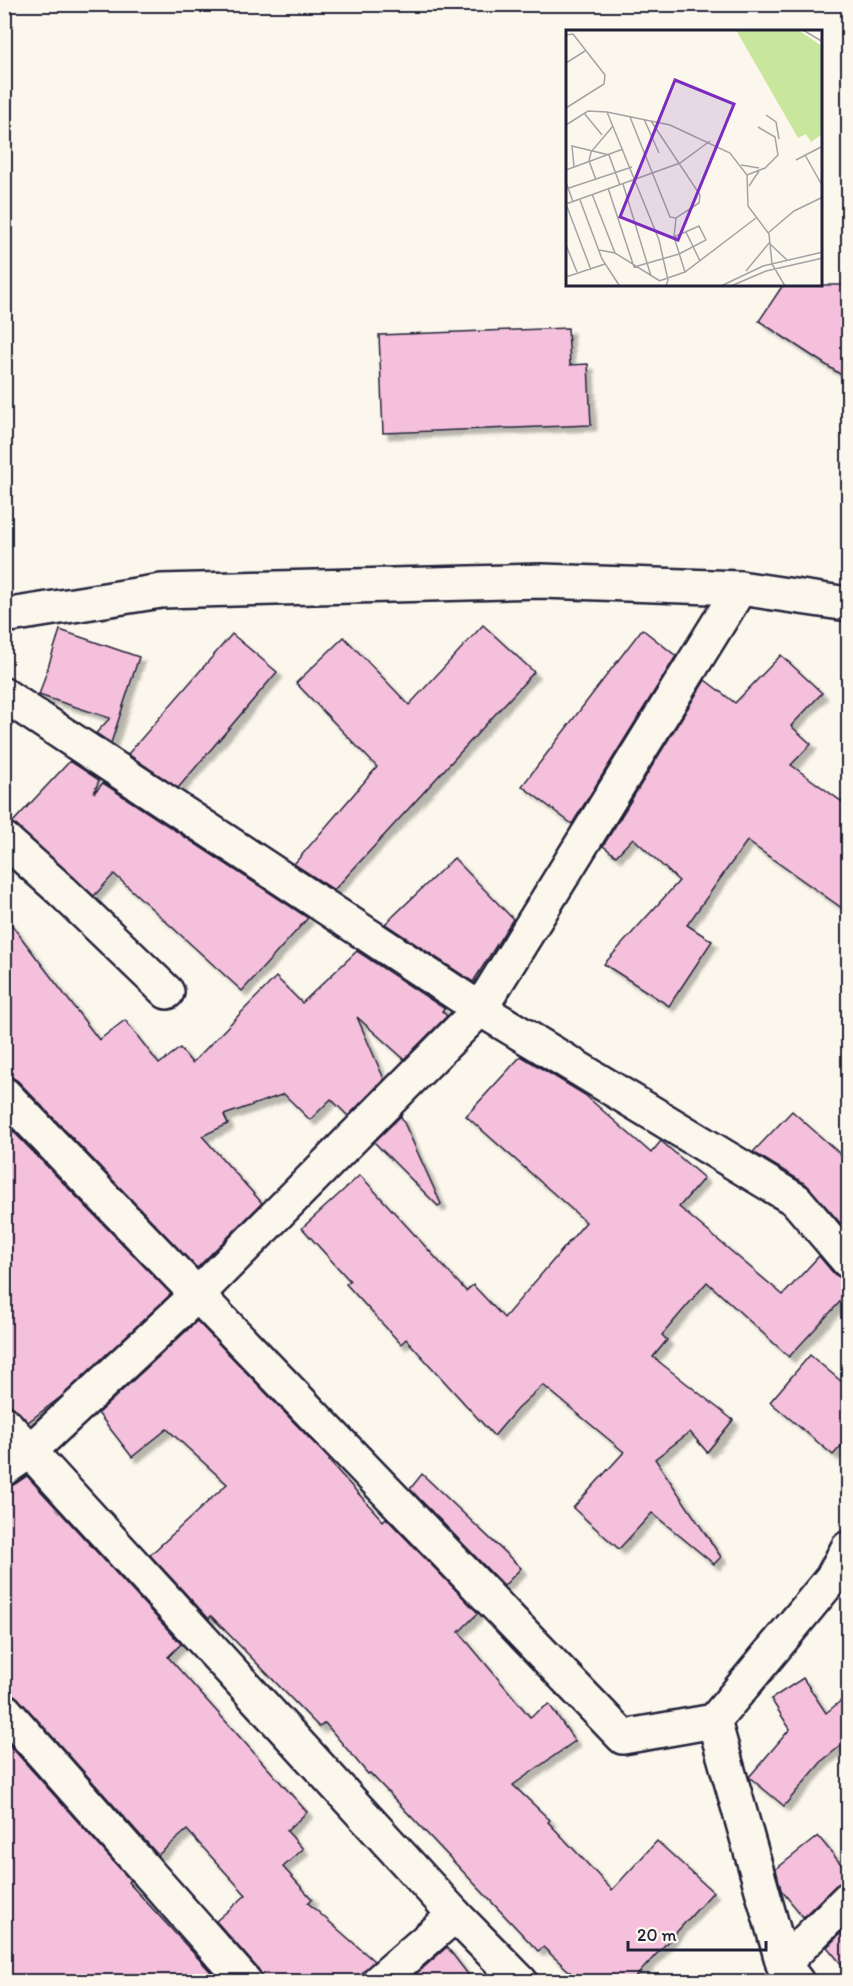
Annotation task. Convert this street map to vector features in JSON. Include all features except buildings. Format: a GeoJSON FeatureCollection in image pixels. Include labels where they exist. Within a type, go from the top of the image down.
{"type":"FeatureCollection","features":[{"type":"Feature","properties":{"kind":"street"},"geometry":{"type":"LineString","coordinates":[[4,616],[173,591],[542,581],[740,588],[849,604]]}},
{"type":"Feature","properties":{"kind":"street"},"geometry":{"type":"LineString","coordinates":[[17,1460],[198,1294],[480,1009],[740,588]]}},
{"type":"Feature","properties":{"kind":"street"},"geometry":{"type":"LineString","coordinates":[[4,695],[480,1009],[796,1200],[849,1261]]}},
{"type":"Feature","properties":{"kind":"street"},"geometry":{"type":"LineString","coordinates":[[4,839],[167,992]]}},
{"type":"Feature","properties":{"kind":"street"},"geometry":{"type":"LineString","coordinates":[[4,1094],[623,1737],[714,1721],[832,1578],[849,1548]]}},
{"type":"Feature","properties":{"kind":"street"},"geometry":{"type":"LineString","coordinates":[[4,1423],[17,1460],[520,1982]]}},
{"type":"Feature","properties":{"kind":"street"},"geometry":{"type":"LineString","coordinates":[[4,1710],[245,1982]]}},
{"type":"Feature","properties":{"kind":"street"},"geometry":{"type":"LineString","coordinates":[[714,1721],[790,1973]]}},
{"type":"Feature","properties":{"kind":"street"},"geometry":{"type":"LineString","coordinates":[[790,1973],[849,1899]]}},
{"type":"Feature","properties":{"kind":"street"},"geometry":{"type":"LineString","coordinates":[[378,1982],[454,1915]]}}]}
